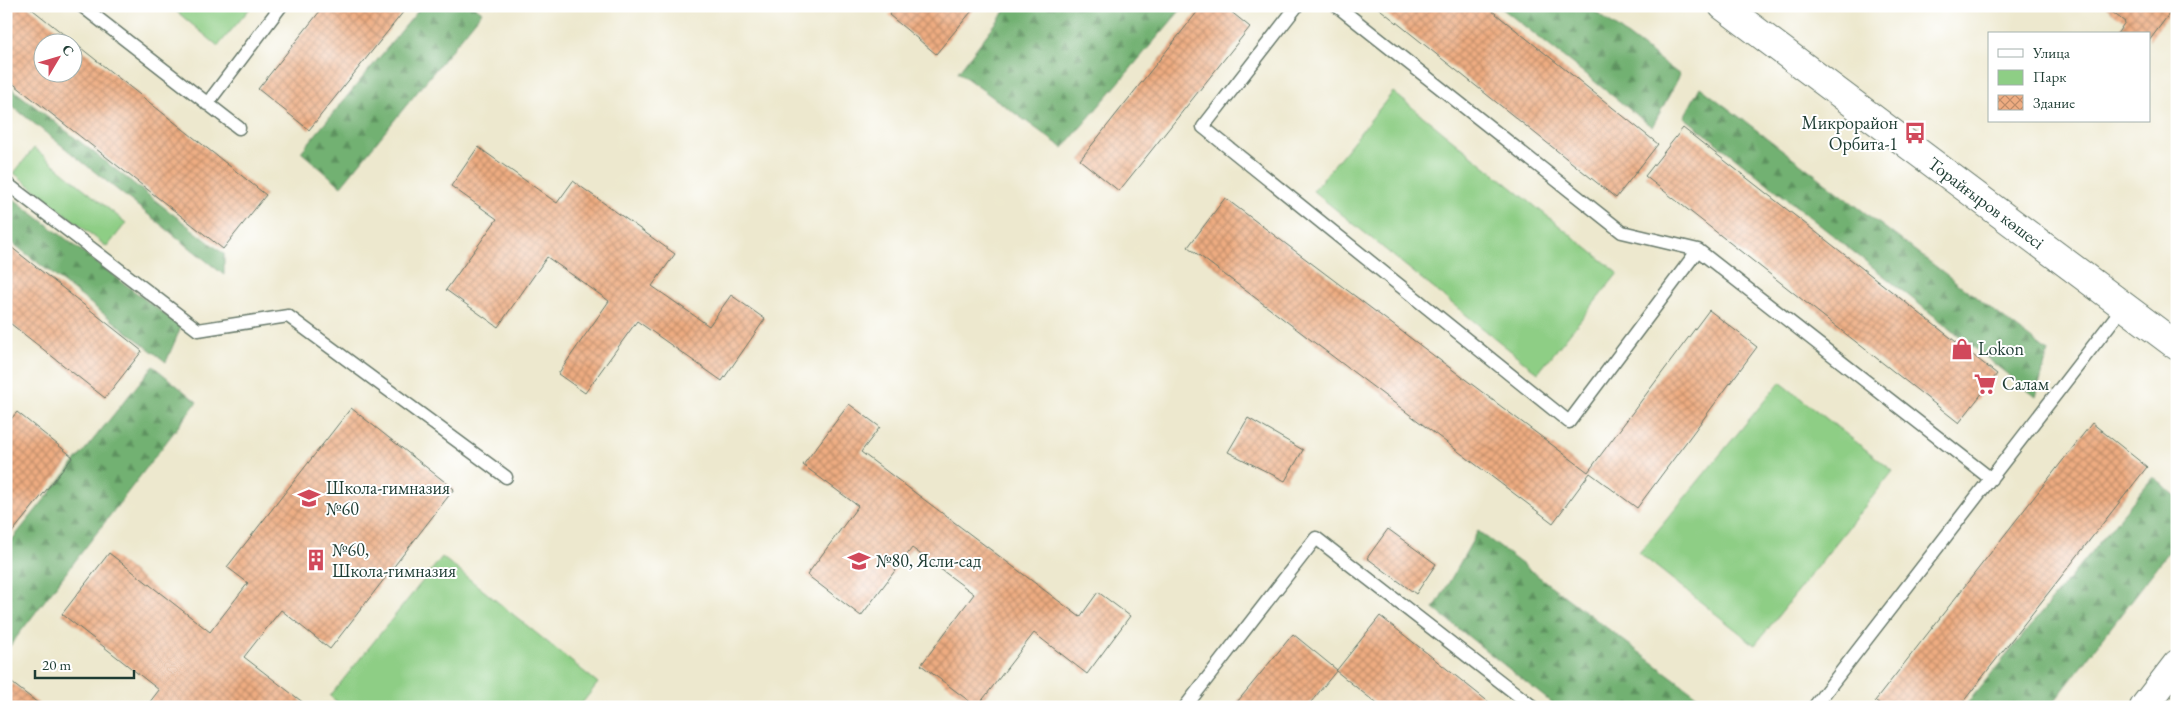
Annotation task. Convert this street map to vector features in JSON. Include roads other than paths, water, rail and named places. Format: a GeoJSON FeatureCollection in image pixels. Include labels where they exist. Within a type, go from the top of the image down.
{"type":"FeatureCollection","features":[{"type":"Feature","properties":{"kind":"street","name":"Торайғыров көшесі"},"geometry":{"type":"LineString","coordinates":[[1722,6],[2177,346]]}},
{"type":"Feature","properties":{"kind":"street"},"geometry":{"type":"LineString","coordinates":[[2144,707],[2177,664]]}},
{"type":"Feature","properties":{"kind":"lane"},"geometry":{"type":"LineString","coordinates":[[82,6],[239,128]]}},
{"type":"Feature","properties":{"kind":"lane"},"geometry":{"type":"LineString","coordinates":[[207,104],[281,6]]}},
{"type":"Feature","properties":{"kind":"lane"},"geometry":{"type":"LineString","coordinates":[[1297,6],[1203,127],[1569,422],[1698,250]]}},
{"type":"Feature","properties":{"kind":"lane"},"geometry":{"type":"LineString","coordinates":[[1337,6],[1622,232],[1698,250],[1991,479]]}},
{"type":"Feature","properties":{"kind":"lane"},"geometry":{"type":"LineString","coordinates":[[6,183],[198,330],[288,316],[506,477]]}},
{"type":"Feature","properties":{"kind":"lane"},"geometry":{"type":"LineString","coordinates":[[1814,707],[2124,306]]}},
{"type":"Feature","properties":{"kind":"lane"},"geometry":{"type":"LineString","coordinates":[[1185,707],[1316,538],[1533,707]]}},
{"type":"Feature","properties":{"kind":"place","name":"Микрорайон Орбита-1"},"geometry":{"type":"Point","coordinates":[1915,133]}},
{"type":"Feature","properties":{"kind":"place","name":"Lokon"},"geometry":{"type":"Point","coordinates":[1962,349]}},
{"type":"Feature","properties":{"kind":"place","name":"Салам"},"geometry":{"type":"Point","coordinates":[1985,384]}},
{"type":"Feature","properties":{"kind":"place","name":"Школа-гимназия №60"},"geometry":{"type":"Point","coordinates":[309,498]}},
{"type":"Feature","properties":{"kind":"place","name":"№60, Школа-гимназия"},"geometry":{"type":"Point","coordinates":[316,560]}},
{"type":"Feature","properties":{"kind":"place","name":"№80, Ясли-сад"},"geometry":{"type":"Point","coordinates":[859,561]}}]}
